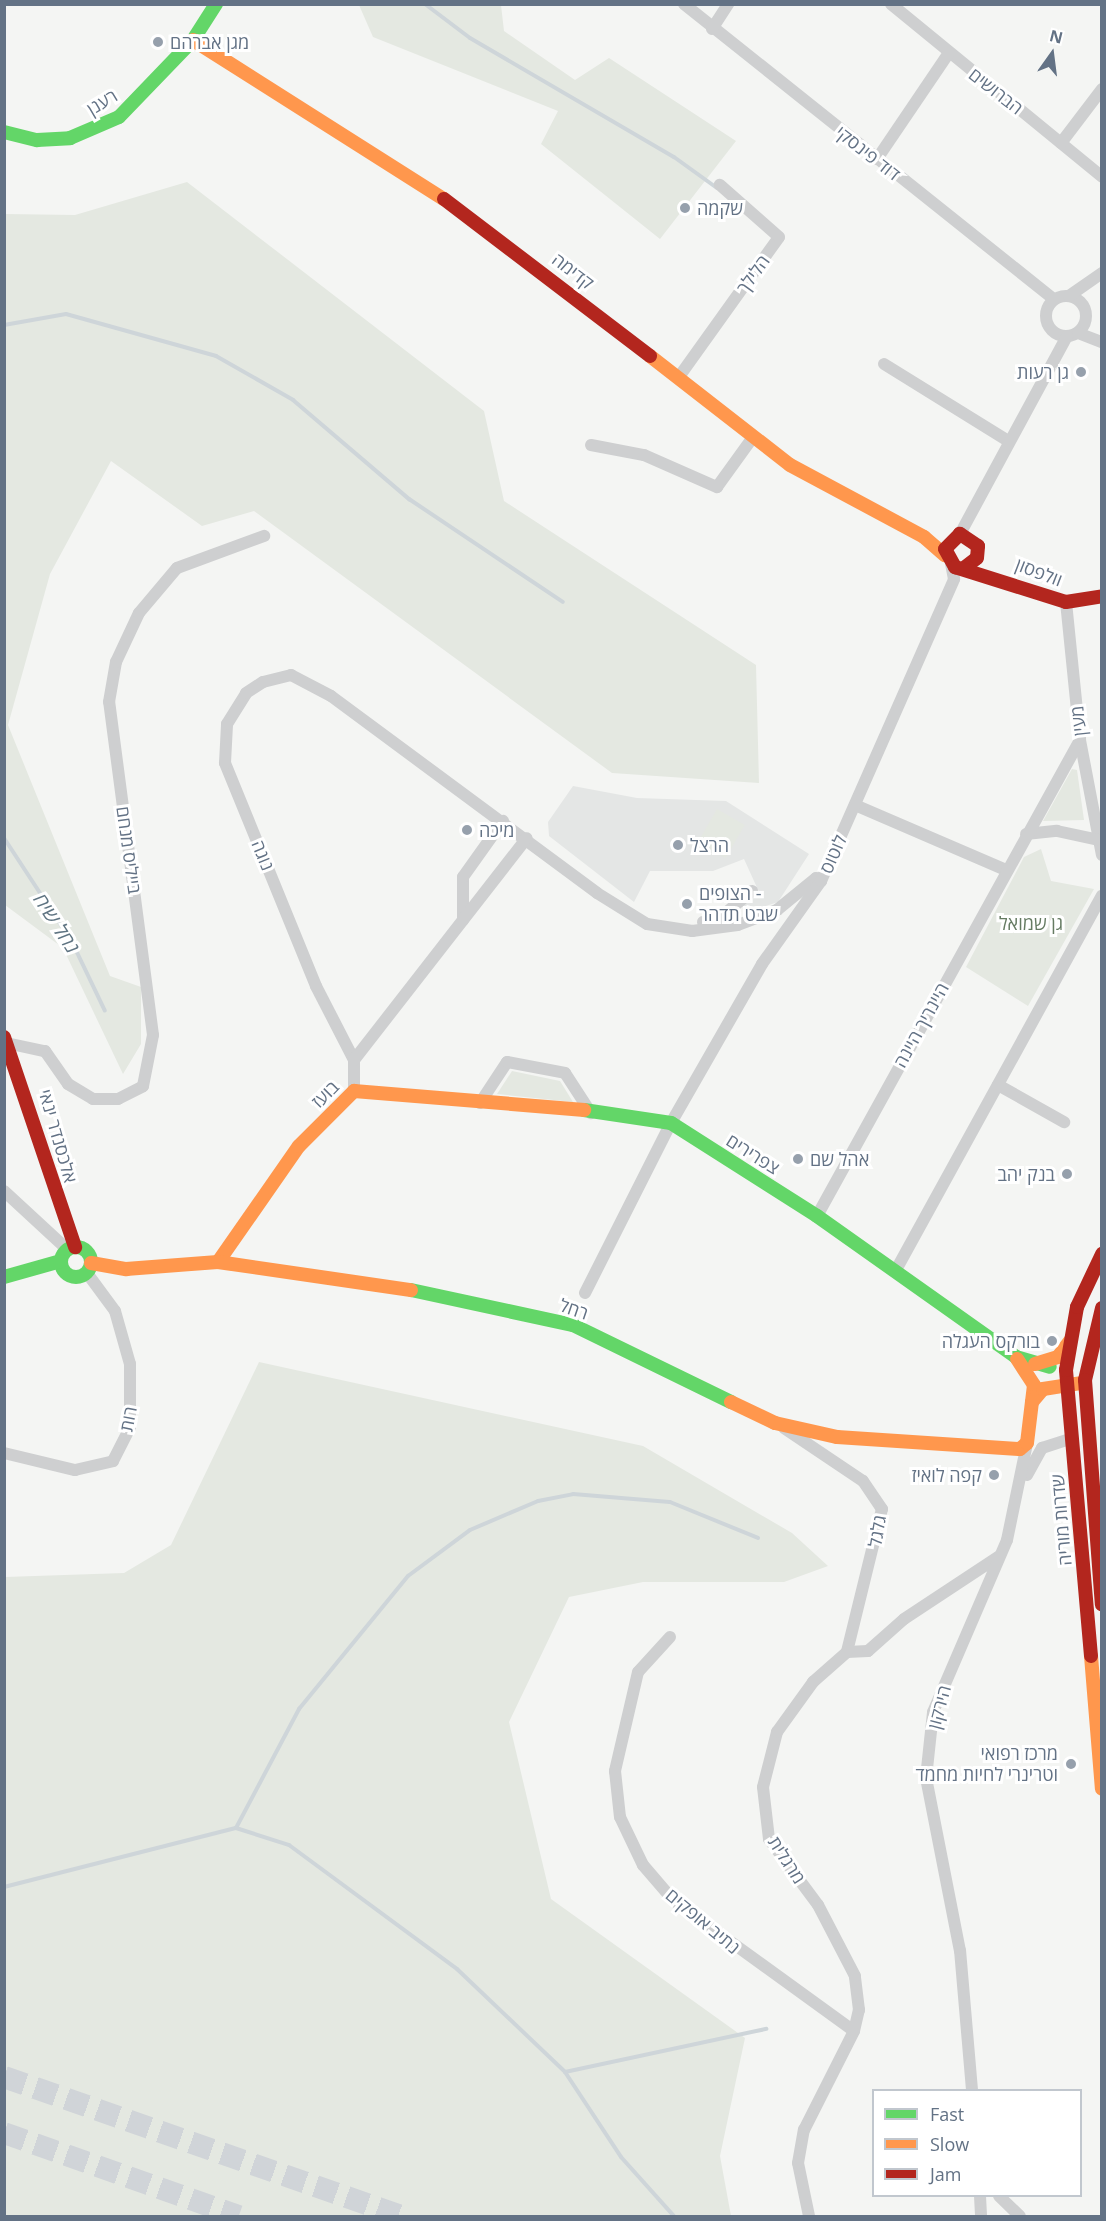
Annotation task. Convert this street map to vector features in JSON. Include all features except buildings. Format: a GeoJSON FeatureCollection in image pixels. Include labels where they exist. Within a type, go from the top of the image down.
{"type":"FeatureCollection","features":[{"type":"Feature","properties":{"kind":"street","name":"רענן"},"geometry":{"type":"LineString","coordinates":[[4,132],[37,140],[70,138],[97,128],[140,99],[193,40],[216,4]]}},
{"type":"Feature","properties":{"kind":"street","name":"דוד פינסקי"},"geometry":{"type":"LineString","coordinates":[[684,4],[711,29],[1054,299]]}},
{"type":"Feature","properties":{"kind":"street"},"geometry":{"type":"LineString","coordinates":[[711,29],[728,4]]}},
{"type":"Feature","properties":{"kind":"street","name":"הברושים"},"geometry":{"type":"LineString","coordinates":[[891,4],[948,54],[1101,177]]}},
{"type":"Feature","properties":{"kind":"street","name":"קדימה"},"geometry":{"type":"LineString","coordinates":[[193,40],[471,216],[681,374],[753,436],[828,488],[924,537],[953,562]]}},
{"type":"Feature","properties":{"kind":"street"},"geometry":{"type":"LineString","coordinates":[[877,159],[948,54]]}},
{"type":"Feature","properties":{"kind":"street"},"geometry":{"type":"LineString","coordinates":[[1061,143],[1101,89]]}},
{"type":"Feature","properties":{"kind":"street","name":"הלילך"},"geometry":{"type":"LineString","coordinates":[[681,374],[779,237],[720,185]]}},
{"type":"Feature","properties":{"kind":"street"},"geometry":{"type":"LineString","coordinates":[[1049,364],[1050,328],[1047,311],[1054,299],[1069,296],[1099,275]]}},
{"type":"Feature","properties":{"kind":"street"},"geometry":{"type":"LineString","coordinates":[[1083,304],[1099,275]]}},
{"type":"Feature","properties":{"kind":"street"},"geometry":{"type":"LineString","coordinates":[[953,562],[954,537],[977,510],[1008,441],[1049,364],[1087,318],[1083,304],[1069,296]]}},
{"type":"Feature","properties":{"kind":"street"},"geometry":{"type":"LineString","coordinates":[[1050,328],[1101,342]]}},
{"type":"Feature","properties":{"kind":"street"},"geometry":{"type":"LineString","coordinates":[[884,364],[1008,441]]}},
{"type":"Feature","properties":{"kind":"street"},"geometry":{"type":"LineString","coordinates":[[591,445],[644,455],[717,487],[753,436]]}},
{"type":"Feature","properties":{"kind":"street"},"geometry":{"type":"LineString","coordinates":[[977,510],[977,547]]}},
{"type":"Feature","properties":{"kind":"street","name":"בייליס מנחם"},"geometry":{"type":"LineString","coordinates":[[8,1040],[45,1052],[68,1084],[93,1100],[118,1099],[143,1086],[153,1035],[109,702],[116,662],[139,613],[177,568],[264,536]]}},
{"type":"Feature","properties":{"kind":"street","name":"קדימה"},"geometry":{"type":"LineString","coordinates":[[924,537],[954,537]]}},
{"type":"Feature","properties":{"kind":"street"},"geometry":{"type":"LineString","coordinates":[[954,537],[977,547]]}},
{"type":"Feature","properties":{"kind":"street"},"geometry":{"type":"LineString","coordinates":[[953,562],[977,547]]}},
{"type":"Feature","properties":{"kind":"street","name":"וולפסון"},"geometry":{"type":"LineString","coordinates":[[977,547],[1000,576]]}},
{"type":"Feature","properties":{"kind":"street","name":"וולפסון"},"geometry":{"type":"LineString","coordinates":[[953,562],[1000,576],[1066,602],[1101,596]]}},
{"type":"Feature","properties":{"kind":"street","name":"לוטוס"},"geometry":{"type":"LineString","coordinates":[[585,1293],[671,1123],[762,964],[821,881],[954,579],[953,562]]}},
{"type":"Feature","properties":{"kind":"street","name":"מעין"},"geometry":{"type":"LineString","coordinates":[[1066,602],[1080,740],[1096,839]]}},
{"type":"Feature","properties":{"kind":"street","name":"נוגה"},"geometry":{"type":"LineString","coordinates":[[354,1060],[316,986],[225,763],[227,724],[246,693],[291,675],[331,696],[503,821]]}},
{"type":"Feature","properties":{"kind":"street","name":"היינריך היינה"},"geometry":{"type":"LineString","coordinates":[[817,1216],[1006,870],[1080,740]]}},
{"type":"Feature","properties":{"kind":"street"},"geometry":{"type":"LineString","coordinates":[[855,805],[1006,870]]}},
{"type":"Feature","properties":{"kind":"street"},"geometry":{"type":"LineString","coordinates":[[463,920],[463,877],[503,821],[597,893],[639,919],[692,931],[738,926],[777,910],[816,878],[821,881]]}},
{"type":"Feature","properties":{"kind":"street"},"geometry":{"type":"LineString","coordinates":[[1026,834],[1057,831],[1096,839],[1101,855]]}},
{"type":"Feature","properties":{"kind":"street"},"geometry":{"type":"LineString","coordinates":[[354,1060],[527,838]]}},
{"type":"Feature","properties":{"kind":"street"},"geometry":{"type":"LineString","coordinates":[[639,919],[716,921],[752,891]]}},
{"type":"Feature","properties":{"kind":"street"},"geometry":{"type":"LineString","coordinates":[[896,1270],[1101,896]]}},
{"type":"Feature","properties":{"kind":"street"},"geometry":{"type":"LineString","coordinates":[[734,906],[745,917]]}},
{"type":"Feature","properties":{"kind":"street","name":"אלכסנדר ינאי"},"geometry":{"type":"LineString","coordinates":[[8,1040],[68,1252]]}},
{"type":"Feature","properties":{"kind":"street","name":"בועז"},"geometry":{"type":"LineString","coordinates":[[218,1262],[298,1146],[354,1091],[354,1060]]}},
{"type":"Feature","properties":{"kind":"street"},"geometry":{"type":"LineString","coordinates":[[480,1103],[507,1062],[565,1073],[591,1113]]}},
{"type":"Feature","properties":{"kind":"street"},"geometry":{"type":"LineString","coordinates":[[998,1085],[1064,1122]]}},
{"type":"Feature","properties":{"kind":"street","name":"צפרירים"},"geometry":{"type":"LineString","coordinates":[[354,1091],[591,1113],[671,1123],[817,1216],[1016,1357],[1035,1364],[1066,1370],[1085,1380]]}},
{"type":"Feature","properties":{"kind":"street"},"geometry":{"type":"LineString","coordinates":[[4,1191],[68,1252]]}},
{"type":"Feature","properties":{"kind":"street"},"geometry":{"type":"LineString","coordinates":[[4,1277],[68,1252],[85,1250],[89,1268]]}},
{"type":"Feature","properties":{"kind":"street","name":"רחל"},"geometry":{"type":"LineString","coordinates":[[68,1252],[72,1276],[89,1268],[126,1269],[218,1262],[453,1296],[573,1325],[775,1423],[837,1437],[948,1447],[1016,1450],[1027,1443]]}},
{"type":"Feature","properties":{"kind":"street","name":"שדרות מוריה"},"geometry":{"type":"LineString","coordinates":[[1101,1254],[1070,1341],[1066,1370],[1101,1790]]}},
{"type":"Feature","properties":{"kind":"street","name":"רות"},"geometry":{"type":"LineString","coordinates":[[4,1453],[75,1470],[113,1461],[130,1428],[130,1364],[114,1311],[89,1268]]}},
{"type":"Feature","properties":{"kind":"street","name":"שדרות מוריה"},"geometry":{"type":"LineString","coordinates":[[1101,1308],[1085,1380],[1097,1498],[1101,1604]]}},
{"type":"Feature","properties":{"kind":"street"},"geometry":{"type":"LineString","coordinates":[[1035,1364],[1058,1357],[1070,1341]]}},
{"type":"Feature","properties":{"kind":"street"},"geometry":{"type":"LineString","coordinates":[[1016,1357],[1033,1377],[1027,1443]]}},
{"type":"Feature","properties":{"kind":"street"},"geometry":{"type":"LineString","coordinates":[[1032,1402],[1043,1389],[1085,1380]]}},
{"type":"Feature","properties":{"kind":"street","name":"גלגל"},"geometry":{"type":"LineString","coordinates":[[775,1423],[863,1481],[880,1501],[882,1518],[847,1652]]}},
{"type":"Feature","properties":{"kind":"street"},"geometry":{"type":"LineString","coordinates":[[1021,1487],[1042,1448],[1072,1438]]}},
{"type":"Feature","properties":{"kind":"street","name":"הירקון"},"geometry":{"type":"LineString","coordinates":[[972,2089],[960,1951],[926,1778],[933,1712],[999,1557],[1021,1487],[1027,1443]]}},
{"type":"Feature","properties":{"kind":"street"},"geometry":{"type":"LineString","coordinates":[[1075,1481],[1097,1498]]}},
{"type":"Feature","properties":{"kind":"street","name":"מרגלית"},"geometry":{"type":"LineString","coordinates":[[809,2217],[798,2163],[804,2130],[854,2031],[859,2010],[855,1976],[818,1905],[769,1839],[762,1786],[777,1732],[813,1682],[847,1652],[868,1651],[904,1619],[999,1557]]}},
{"type":"Feature","properties":{"kind":"street","name":"נתיב אופקים"},"geometry":{"type":"LineString","coordinates":[[670,1637],[638,1672],[615,1771],[620,1818],[643,1865],[673,1900],[854,2031]]}},
{"type":"Feature","properties":{"kind":"street"},"geometry":{"type":"LineString","coordinates":[[980,2197],[981,2217]]}},
{"type":"Feature","properties":{"kind":"street"},"geometry":{"type":"LineString","coordinates":[[1000,2197],[1020,2217]]}},
{"type":"Feature","properties":{"kind":"shaded area","name":"הרצל"},"geometry":{"type":"Polygon","coordinates":[[[573,786],[637,798],[726,801],[809,854],[778,902],[747,912],[740,904],[759,892],[744,859],[713,871],[650,871],[634,902],[549,836],[548,822],[573,786]]]}},
{"type":"Feature","properties":{"kind":"green space"},"geometry":{"type":"Polygon","coordinates":[[[359,5],[501,5],[504,31],[575,80],[609,58],[736,141],[660,239],[541,144],[558,111],[373,37],[359,5]]]}},
{"type":"Feature","properties":{"kind":"green space"},"geometry":{"type":"Polygon","coordinates":[[[187,182],[484,411],[504,501],[756,665],[759,783],[612,773],[254,511],[202,526],[111,461],[50,574],[8,725],[110,976],[141,987],[141,1044],[123,1074],[63,948],[5,905],[5,214],[75,215],[187,182]]]}},
{"type":"Feature","properties":{"kind":"green space"},"geometry":{"type":"Polygon","coordinates":[[[1072,769],[1077,770],[1084,820],[1043,821],[1072,769]]]}},
{"type":"Feature","properties":{"kind":"green space"},"geometry":{"type":"Polygon","coordinates":[[[717,809],[745,825],[726,858],[698,842],[717,809]]]}},
{"type":"Feature","properties":{"kind":"green space","name":"גן שמואל"},"geometry":{"type":"Polygon","coordinates":[[[1041,849],[1051,881],[1094,889],[1028,1006],[966,967],[1024,857],[1041,849]]]}},
{"type":"Feature","properties":{"kind":"green space"},"geometry":{"type":"Polygon","coordinates":[[[512,1071],[560,1081],[573,1102],[497,1094],[512,1071]]]}},
{"type":"Feature","properties":{"kind":"green space"},"geometry":{"type":"Polygon","coordinates":[[[259,1362],[643,1446],[792,1533],[828,1566],[784,1582],[643,1582],[569,1597],[509,1722],[551,1899],[745,2038],[720,2156],[731,2216],[5,2216],[5,1577],[124,1573],[171,1545],[259,1362]]]}},
{"type":"Feature","properties":{"kind":"waterway"},"geometry":{"type":"LineString","coordinates":[[425,4],[470,38],[674,157],[717,188]]}},
{"type":"Feature","properties":{"kind":"waterway"},"geometry":{"type":"LineString","coordinates":[[4,325],[66,314],[216,356],[293,400],[409,499],[563,602]]}},
{"type":"Feature","properties":{"kind":"waterway","name":"נחל שיח"},"geometry":{"type":"LineString","coordinates":[[4,838],[72,942],[105,1011]]}},
{"type":"Feature","properties":{"kind":"waterway"},"geometry":{"type":"LineString","coordinates":[[236,1828],[299,1709],[408,1576],[470,1530],[538,1501],[573,1494],[670,1502],[758,1538]]}},
{"type":"Feature","properties":{"kind":"waterway"},"geometry":{"type":"LineString","coordinates":[[4,1887],[236,1828],[289,1845],[457,1969],[565,2072],[621,2157],[674,2216]]}},
{"type":"Feature","properties":{"kind":"waterway"},"geometry":{"type":"LineString","coordinates":[[565,2072],[766,2029]]}},
{"type":"Feature","properties":{"kind":"tunnel"},"geometry":{"type":"LineString","coordinates":[[4,2077],[402,2216]]}},
{"type":"Feature","properties":{"kind":"tunnel"},"geometry":{"type":"LineString","coordinates":[[4,2133],[239,2216]]}},
{"type":"Feature","properties":{"kind":"traffic: fast"},"geometry":{"type":"LineString","coordinates":[[4,132],[37,140],[70,138],[119,117],[193,40],[216,4]]}},
{"type":"Feature","properties":{"kind":"traffic: fast"},"geometry":{"type":"LineString","coordinates":[[584,1110],[671,1123],[817,1216],[1016,1357],[1050,1367]]}},
{"type":"Feature","properties":{"kind":"traffic: fast"},"geometry":{"type":"LineString","coordinates":[[76,1247],[87,1251],[91,1262],[87,1273],[76,1277],[65,1273],[61,1262],[65,1251],[76,1247]]}},
{"type":"Feature","properties":{"kind":"traffic: fast"},"geometry":{"type":"LineString","coordinates":[[4,1277],[61,1261]]}},
{"type":"Feature","properties":{"kind":"traffic: fast"},"geometry":{"type":"LineString","coordinates":[[411,1290],[573,1325],[731,1402]]}},
{"type":"Feature","properties":{"kind":"traffic: slow"},"geometry":{"type":"LineString","coordinates":[[193,40],[444,199]]}},
{"type":"Feature","properties":{"kind":"traffic: slow"},"geometry":{"type":"LineString","coordinates":[[650,356],[790,465],[924,537],[945,555]]}},
{"type":"Feature","properties":{"kind":"traffic: slow"},"geometry":{"type":"LineString","coordinates":[[218,1262],[299,1146],[354,1091],[584,1110]]}},
{"type":"Feature","properties":{"kind":"traffic: slow"},"geometry":{"type":"LineString","coordinates":[[91,1263],[126,1269],[218,1262],[411,1290]]}},
{"type":"Feature","properties":{"kind":"traffic: slow"},"geometry":{"type":"LineString","coordinates":[[1035,1364],[1058,1357],[1070,1341]]}},
{"type":"Feature","properties":{"kind":"traffic: slow"},"geometry":{"type":"LineString","coordinates":[[731,1402],[775,1423],[837,1437],[1020,1449],[1027,1443],[1034,1385],[1017,1359]]}},
{"type":"Feature","properties":{"kind":"traffic: slow"},"geometry":{"type":"LineString","coordinates":[[1032,1402],[1043,1389],[1081,1383]]}},
{"type":"Feature","properties":{"kind":"traffic: slow"},"geometry":{"type":"LineString","coordinates":[[1091,1656],[1102,1789]]}},
{"type":"Feature","properties":{"kind":"traffic: jam"},"geometry":{"type":"LineString","coordinates":[[444,199],[650,356]]}},
{"type":"Feature","properties":{"kind":"traffic: jam"},"geometry":{"type":"LineString","coordinates":[[964,568],[977,558],[978,546],[960,534],[945,549],[955,567],[1066,602],[1102,596]]}},
{"type":"Feature","properties":{"kind":"traffic: jam"},"geometry":{"type":"LineString","coordinates":[[4,1037],[75,1247]]}},
{"type":"Feature","properties":{"kind":"traffic: jam"},"geometry":{"type":"LineString","coordinates":[[1091,1656],[1066,1370],[1077,1307],[1102,1254]]}},
{"type":"Feature","properties":{"kind":"traffic: jam"},"geometry":{"type":"LineString","coordinates":[[1102,1308],[1085,1380],[1102,1604]]}},
{"type":"Feature","properties":{"kind":"place","name":"מגן אברהם"},"geometry":{"type":"Point","coordinates":[158,42]}},
{"type":"Feature","properties":{"kind":"place","name":"שקמה"},"geometry":{"type":"Point","coordinates":[685,208]}},
{"type":"Feature","properties":{"kind":"place","name":"גן רעות"},"geometry":{"type":"Point","coordinates":[1081,372]}},
{"type":"Feature","properties":{"kind":"place","name":"מיכה"},"geometry":{"type":"Point","coordinates":[467,830]}},
{"type":"Feature","properties":{"kind":"place","name":"הרצל"},"geometry":{"type":"Point","coordinates":[678,845]}},
{"type":"Feature","properties":{"kind":"place","name":"הצופים - שבט תדהר"},"geometry":{"type":"Point","coordinates":[687,904]}},
{"type":"Feature","properties":{"kind":"place","name":"אהל שם"},"geometry":{"type":"Point","coordinates":[798,1159]}},
{"type":"Feature","properties":{"kind":"place","name":"בנק יהב"},"geometry":{"type":"Point","coordinates":[1067,1174]}},
{"type":"Feature","properties":{"kind":"place","name":"בורקס העגלה"},"geometry":{"type":"Point","coordinates":[1052,1341]}},
{"type":"Feature","properties":{"kind":"place","name":"קפה לואיז"},"geometry":{"type":"Point","coordinates":[994,1475]}},
{"type":"Feature","properties":{"kind":"place","name":"מרכז רפואי וטרינרי לחיות מחמד"},"geometry":{"type":"Point","coordinates":[1071,1764]}}]}
